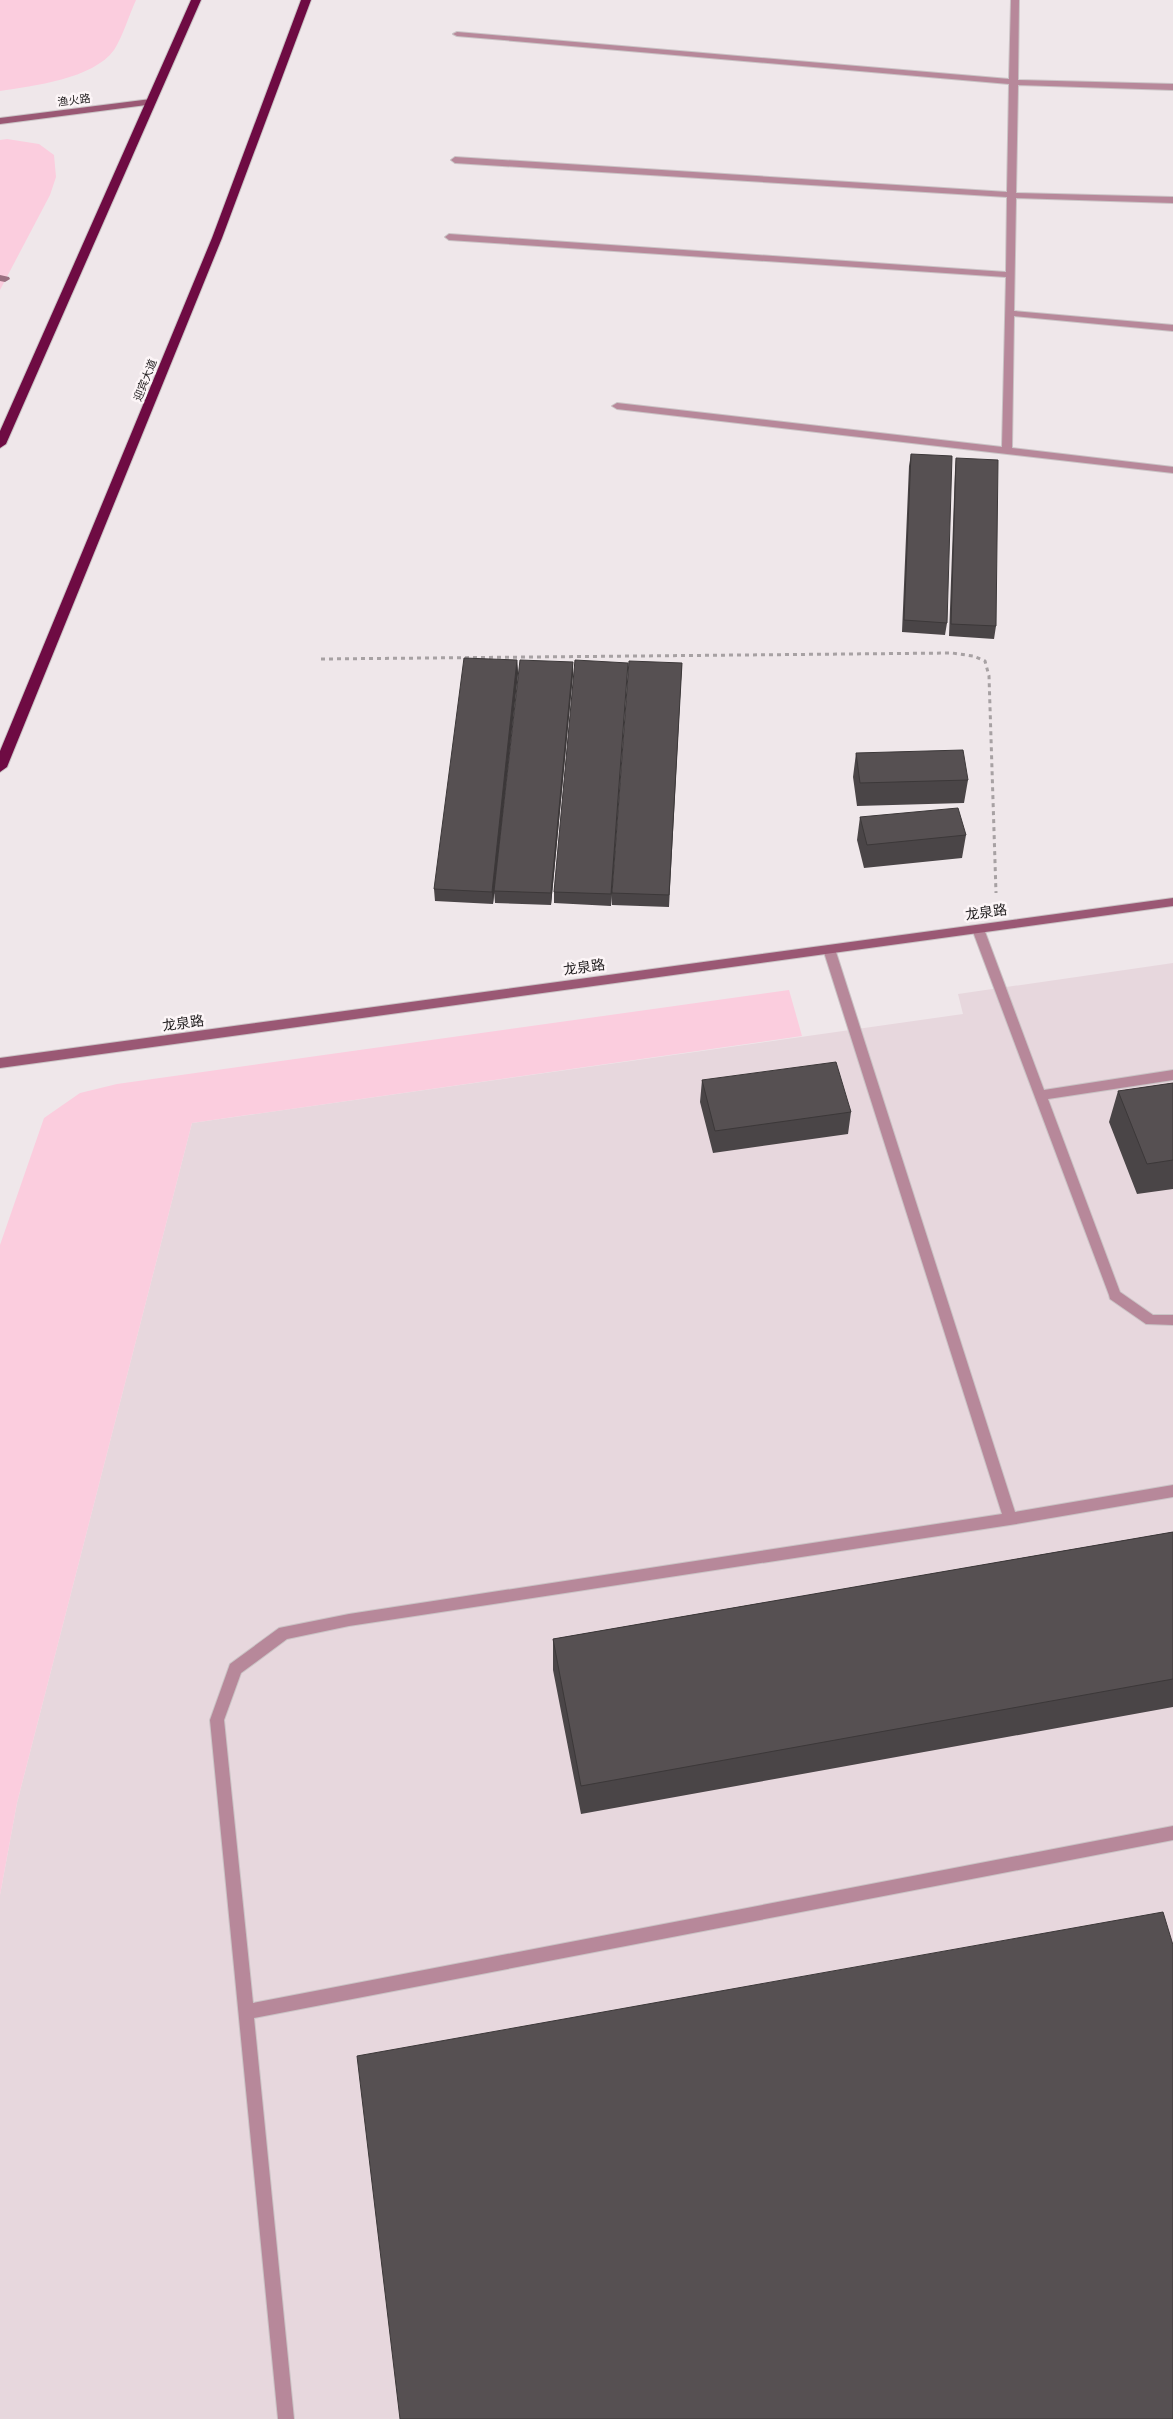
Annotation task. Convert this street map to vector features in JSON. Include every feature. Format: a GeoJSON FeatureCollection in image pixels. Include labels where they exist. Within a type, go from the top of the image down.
{"type":"FeatureCollection","features":[{"type":"Feature","properties":{"kind":"highway"},"geometry":{"type":"LineString","coordinates":[[0,444],[196,0]]}},
{"type":"Feature","properties":{"kind":"highway","name":"迎宾大道"},"geometry":{"type":"LineString","coordinates":[[0,767],[217,238],[306,0]]}},
{"type":"Feature","properties":{"kind":"street","name":"渔火路"},"geometry":{"type":"LineString","coordinates":[[0,121],[151,102]]}},
{"type":"Feature","properties":{"kind":"street","name":"龙泉路"},"geometry":{"type":"LineString","coordinates":[[0,1063],[1173,902]]}},
{"type":"Feature","properties":{"kind":"lane"},"geometry":{"type":"LineString","coordinates":[[1007,451],[1015,0]]}},
{"type":"Feature","properties":{"kind":"lane"},"geometry":{"type":"LineString","coordinates":[[457,34],[1014,82],[1173,87]]}},
{"type":"Feature","properties":{"kind":"lane"},"geometry":{"type":"LineString","coordinates":[[456,160],[1012,195],[1173,200]]}},
{"type":"Feature","properties":{"kind":"lane"},"geometry":{"type":"LineString","coordinates":[[449,237],[1010,275]]}},
{"type":"Feature","properties":{"kind":"lane"},"geometry":{"type":"LineString","coordinates":[[1009,313],[1173,328]]}},
{"type":"Feature","properties":{"kind":"lane"},"geometry":{"type":"LineString","coordinates":[[617,406],[1173,470]]}},
{"type":"Feature","properties":{"kind":"lane"},"geometry":{"type":"LineString","coordinates":[[978,929],[1115,1294],[1151,1320],[1173,1320]]}},
{"type":"Feature","properties":{"kind":"lane"},"geometry":{"type":"LineString","coordinates":[[829,949],[1010,1519]]}},
{"type":"Feature","properties":{"kind":"lane"},"geometry":{"type":"LineString","coordinates":[[1040,1095],[1173,1075]]}},
{"type":"Feature","properties":{"kind":"lane"},"geometry":{"type":"LineString","coordinates":[[286,2419],[217,1720],[235,1669],[284,1634],[349,1620],[1010,1519],[1173,1491]]}},
{"type":"Feature","properties":{"kind":"lane"},"geometry":{"type":"LineString","coordinates":[[246,2012],[1173,1833]]}},
{"type":"Feature","properties":{"kind":"path"},"geometry":{"type":"LineString","coordinates":[[321,659],[943,653],[973,656],[985,661],[989,676],[997,926]]}},
{"type":"Feature","properties":{"kind":"shaded area"},"geometry":{"type":"Polygon","coordinates":[[[0,0],[136,0],[114,50],[104,60],[92,68],[62,80],[0,91],[0,0]]]}},
{"type":"Feature","properties":{"kind":"shaded area"},"geometry":{"type":"Polygon","coordinates":[[[7,139],[39,144],[54,155],[56,177],[50,195],[0,290],[0,140],[7,139]]]}},
{"type":"Feature","properties":{"kind":"shaded area"},"geometry":{"type":"Polygon","coordinates":[[[1173,963],[1173,2419],[0,2419],[0,1895],[17,1803],[192,1123],[963,1014],[958,994],[1173,963]]]}},
{"type":"Feature","properties":{"kind":"shaded area"},"geometry":{"type":"Polygon","coordinates":[[[789,990],[802,1036],[192,1123],[17,1803],[0,1895],[0,1245],[44,1118],[80,1093],[117,1084],[789,990]]]}},
{"type":"Feature","properties":{"kind":"building"},"geometry":{"type":"Polygon","coordinates":[[[911,454],[952,456],[947,623],[904,620],[911,454]]]}},
{"type":"Feature","properties":{"kind":"building"},"geometry":{"type":"Polygon","coordinates":[[[956,458],[998,460],[996,626],[951,624],[956,458]]]}},
{"type":"Feature","properties":{"kind":"building"},"geometry":{"type":"Polygon","coordinates":[[[464,658],[517,660],[492,892],[434,889],[464,658]]]}},
{"type":"Feature","properties":{"kind":"building"},"geometry":{"type":"Polygon","coordinates":[[[520,660],[573,662],[551,893],[494,891],[520,660]]]}},
{"type":"Feature","properties":{"kind":"building"},"geometry":{"type":"Polygon","coordinates":[[[575,660],[628,663],[611,894],[554,892],[575,660]]]}},
{"type":"Feature","properties":{"kind":"building"},"geometry":{"type":"Polygon","coordinates":[[[629,661],[682,663],[669,895],[612,893],[629,661]]]}},
{"type":"Feature","properties":{"kind":"building"},"geometry":{"type":"Polygon","coordinates":[[[963,750],[968,780],[860,783],[856,753],[963,750]]]}},
{"type":"Feature","properties":{"kind":"building"},"geometry":{"type":"Polygon","coordinates":[[[958,808],[966,835],[867,845],[860,817],[958,808]]]}},
{"type":"Feature","properties":{"kind":"building"},"geometry":{"type":"Polygon","coordinates":[[[836,1062],[851,1112],[715,1131],[702,1080],[836,1062]]]}},
{"type":"Feature","properties":{"kind":"building"},"geometry":{"type":"Polygon","coordinates":[[[1173,1083],[1173,1160],[1147,1164],[1118,1091],[1173,1083]]]}},
{"type":"Feature","properties":{"kind":"building"},"geometry":{"type":"Polygon","coordinates":[[[1173,1532],[1173,1679],[581,1786],[553,1639],[1173,1532]]]}},
{"type":"Feature","properties":{"kind":"building"},"geometry":{"type":"Polygon","coordinates":[[[1163,1912],[1173,1945],[1173,2419],[400,2419],[357,2056],[1163,1912]]]}},
{"type":"Feature","properties":{"kind":"waterway"},"geometry":{"type":"LineString","coordinates":[[0,278],[5,279]]}}]}
